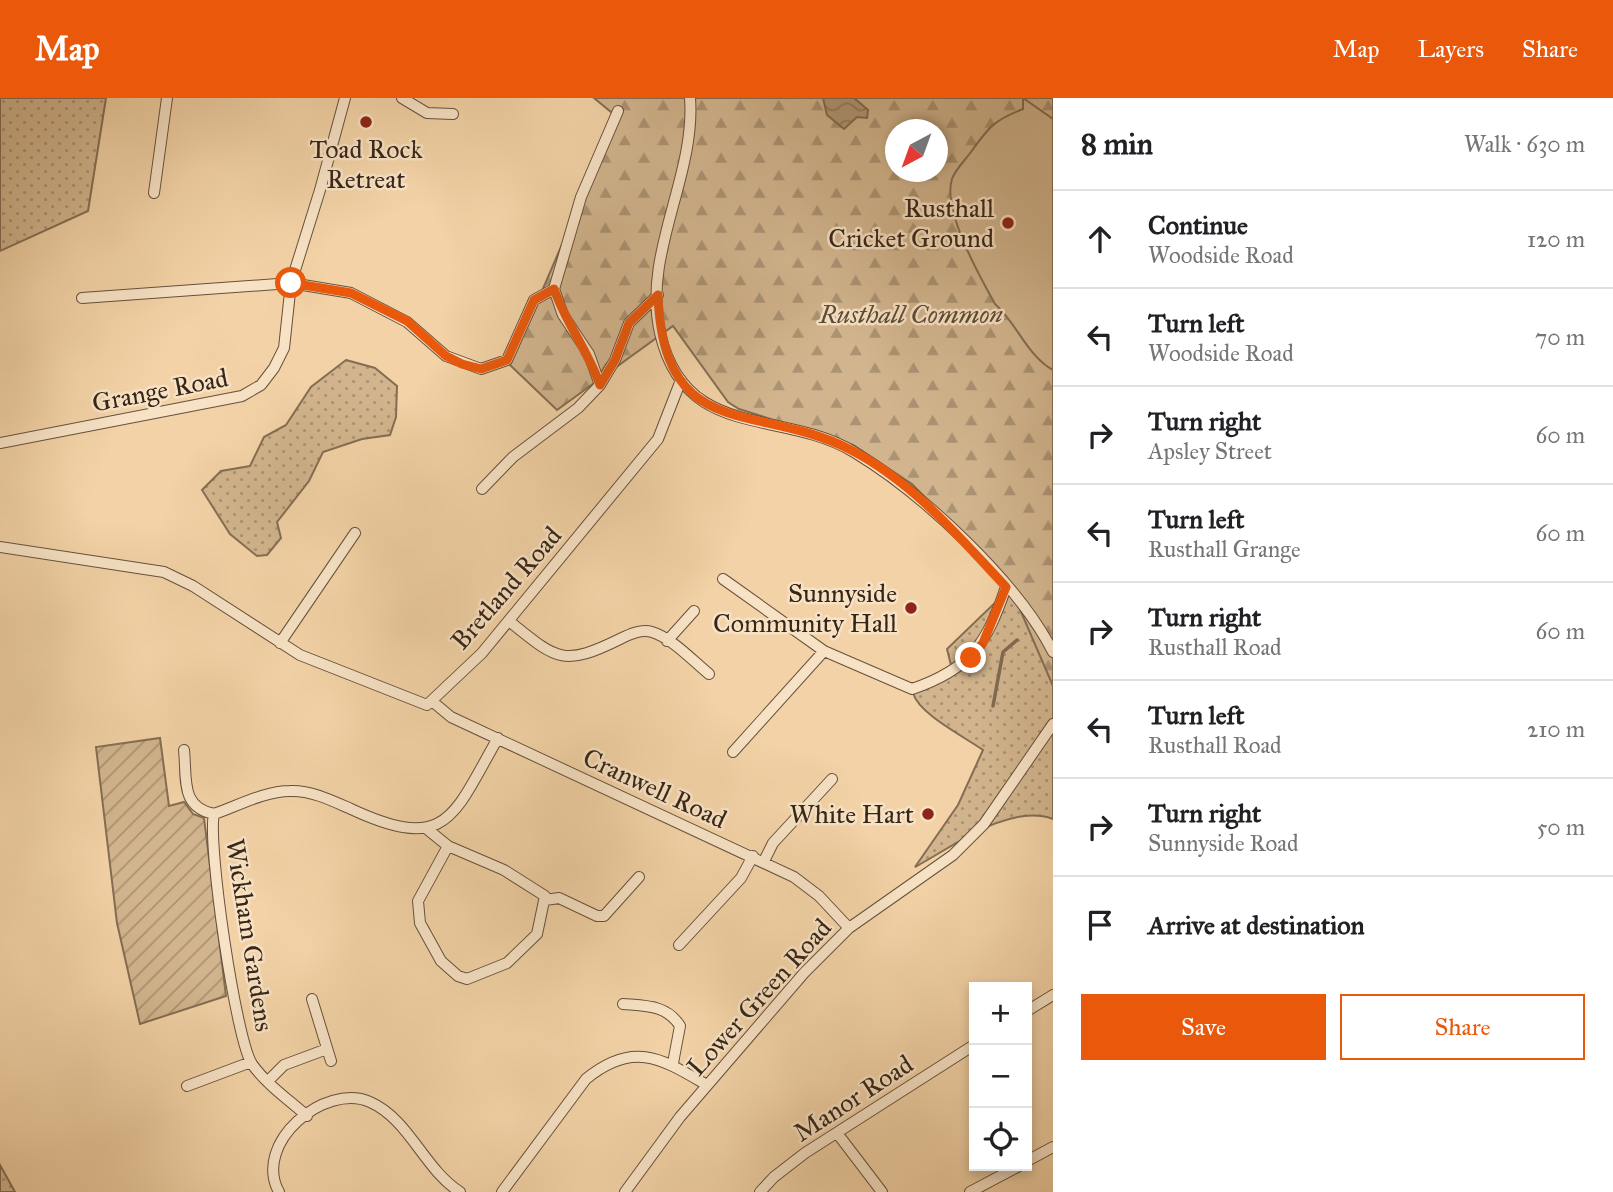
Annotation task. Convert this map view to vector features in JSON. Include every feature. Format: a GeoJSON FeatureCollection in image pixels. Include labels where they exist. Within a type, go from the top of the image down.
{"type":"FeatureCollection","features":[{"type":"Feature","properties":{"kind":"street"},"geometry":{"type":"LineString","coordinates":[[154,193],[167,98]]}},
{"type":"Feature","properties":{"kind":"street","name":"Grange Road"},"geometry":{"type":"LineString","coordinates":[[0,443],[242,396],[261,385],[284,348],[291,283],[345,98]]}},
{"type":"Feature","properties":{"kind":"street"},"geometry":{"type":"LineString","coordinates":[[402,98],[427,113],[453,114]]}},
{"type":"Feature","properties":{"kind":"street"},"geometry":{"type":"LineString","coordinates":[[690,98],[689,136],[663,256],[658,295],[659,330],[666,353],[681,380],[714,410],[792,429],[851,450],[898,480],[1006,587],[1039,624],[1053,652]]}},
{"type":"Feature","properties":{"kind":"street"},"geometry":{"type":"LineString","coordinates":[[600,385],[589,354],[563,314],[554,289],[581,197],[618,111]]}},
{"type":"Feature","properties":{"kind":"street"},"geometry":{"type":"LineString","coordinates":[[82,298],[291,283],[351,293],[407,321],[446,356],[481,369],[507,360],[534,300],[554,289]]}},
{"type":"Feature","properties":{"kind":"street"},"geometry":{"type":"LineString","coordinates":[[482,489],[513,457],[578,408],[600,385],[615,360],[629,323],[658,295]]}},
{"type":"Feature","properties":{"kind":"street","name":"Bretland Road"},"geometry":{"type":"LineString","coordinates":[[433,702],[467,664],[482,653],[658,439],[681,380]]}},
{"type":"Feature","properties":{"kind":"street"},"geometry":{"type":"LineString","coordinates":[[280,643],[355,533]]}},
{"type":"Feature","properties":{"kind":"street"},"geometry":{"type":"LineString","coordinates":[[0,547],[164,572],[193,586],[300,655],[416,703],[427,705],[433,702]]}},
{"type":"Feature","properties":{"kind":"street"},"geometry":{"type":"LineString","coordinates":[[723,579],[824,651],[912,689],[971,658],[983,643],[1006,587]]}},
{"type":"Feature","properties":{"kind":"street"},"geometry":{"type":"LineString","coordinates":[[667,641],[694,611]]}},
{"type":"Feature","properties":{"kind":"street"},"geometry":{"type":"LineString","coordinates":[[509,621],[554,655],[571,658],[634,632],[651,632],[709,674]]}},
{"type":"Feature","properties":{"kind":"street"},"geometry":{"type":"LineString","coordinates":[[733,752],[824,651]]}},
{"type":"Feature","properties":{"kind":"street","name":"Cranwell Road"},"geometry":{"type":"LineString","coordinates":[[433,702],[451,717],[764,861],[811,890],[849,928]]}},
{"type":"Feature","properties":{"kind":"street","name":"Lower Green Road"},"geometry":{"type":"LineString","coordinates":[[629,1190],[707,1085],[797,980],[849,928],[953,855],[984,824],[1053,724]]}},
{"type":"Feature","properties":{"kind":"street"},"geometry":{"type":"LineString","coordinates":[[184,750],[189,798],[201,811],[214,814],[290,790],[329,799],[381,823],[407,829],[427,829],[435,827],[453,812],[498,738]]}},
{"type":"Feature","properties":{"kind":"street"},"geometry":{"type":"LineString","coordinates":[[764,861],[773,844],[832,779]]}},
{"type":"Feature","properties":{"kind":"street","name":"Wickham Gardens"},"geometry":{"type":"LineString","coordinates":[[214,814],[211,824],[229,961],[240,1025],[251,1062]]}},
{"type":"Feature","properties":{"kind":"street"},"geometry":{"type":"LineString","coordinates":[[427,829],[448,846],[504,870],[545,896],[537,934],[507,963],[467,979],[458,976],[441,961],[420,923],[418,901],[448,846]]}},
{"type":"Feature","properties":{"kind":"street"},"geometry":{"type":"LineString","coordinates":[[679,945],[741,878],[753,856]]}},
{"type":"Feature","properties":{"kind":"street"},"geometry":{"type":"LineString","coordinates":[[545,900],[559,898],[597,916],[604,916],[639,877]]}},
{"type":"Feature","properties":{"kind":"street"},"geometry":{"type":"LineString","coordinates":[[1032,1009],[1053,995]]}},
{"type":"Feature","properties":{"kind":"street"},"geometry":{"type":"LineString","coordinates":[[312,999],[331,1061]]}},
{"type":"Feature","properties":{"kind":"street"},"geometry":{"type":"LineString","coordinates":[[623,1004],[666,1010],[674,1017],[680,1026],[673,1063]]}},
{"type":"Feature","properties":{"kind":"street","name":"Manor Road"},"geometry":{"type":"LineString","coordinates":[[760,1192],[774,1177],[836,1133],[969,1048]]}},
{"type":"Feature","properties":{"kind":"street"},"geometry":{"type":"LineString","coordinates":[[268,1081],[284,1065],[327,1049]]}},
{"type":"Feature","properties":{"kind":"street"},"geometry":{"type":"LineString","coordinates":[[502,1192],[586,1079],[597,1071],[631,1059],[656,1057],[673,1063],[707,1085]]}},
{"type":"Feature","properties":{"kind":"street"},"geometry":{"type":"LineString","coordinates":[[187,1086],[251,1062],[307,1116]]}},
{"type":"Feature","properties":{"kind":"street"},"geometry":{"type":"LineString","coordinates":[[279,1192],[271,1168],[276,1147],[289,1129],[345,1096],[367,1100],[388,1111],[446,1183],[460,1192]]}},
{"type":"Feature","properties":{"kind":"street"},"geometry":{"type":"LineString","coordinates":[[836,1133],[882,1192]]}},
{"type":"Feature","properties":{"kind":"street"},"geometry":{"type":"LineString","coordinates":[[1032,1158],[1053,1147]]}},
{"type":"Feature","properties":{"kind":"street"},"geometry":{"type":"LineString","coordinates":[[970,1192],[1010,1171]]}},
{"type":"Feature","properties":{"kind":"green space"},"geometry":{"type":"Polygon","coordinates":[[[0,98],[106,98],[88,211],[0,251],[0,98]]]}},
{"type":"Feature","properties":{"kind":"green space","name":"Rusthall Common"},"geometry":{"type":"Polygon","coordinates":[[[594,98],[1053,98],[1053,686],[1009,584],[912,484],[853,445],[739,409],[728,402],[673,326],[557,410],[510,365],[617,117],[594,98]]]}},
{"type":"Feature","properties":{"kind":"green space","name":"Rusthall Cricket Ground"},"geometry":{"type":"Polygon","coordinates":[[[1023,98],[1053,119],[1053,370],[1036,357],[995,304],[964,243],[952,208],[950,192],[955,172],[982,137],[998,121],[1023,109],[1023,98]]]}},
{"type":"Feature","properties":{"kind":"green space"},"geometry":{"type":"Polygon","coordinates":[[[346,360],[375,368],[397,386],[396,417],[390,435],[362,439],[323,452],[309,481],[277,522],[281,538],[267,555],[257,556],[230,534],[202,490],[221,471],[250,466],[264,437],[286,425],[311,387],[346,360]]]}},
{"type":"Feature","properties":{"kind":"green space"},"geometry":{"type":"Polygon","coordinates":[[[1004,587],[1024,613],[1053,668],[1053,819],[1018,817],[1000,822],[963,839],[915,867],[958,805],[983,750],[933,717],[913,693],[952,669],[947,649],[1000,598],[1004,587]]]}},
{"type":"Feature","properties":{"kind":"green space"},"geometry":{"type":"Polygon","coordinates":[[[160,738],[169,806],[184,802],[193,814],[204,818],[226,996],[140,1024],[117,923],[96,747],[160,738]]]}},
{"type":"Feature","properties":{"kind":"green space"},"geometry":{"type":"Polygon","coordinates":[[[0,1165],[15,1192],[0,1192],[0,1165]]]}},
{"type":"Feature","properties":{"kind":"water"},"geometry":{"type":"Polygon","coordinates":[[[823,98],[854,98],[868,110],[867,118],[857,117],[844,129],[827,115],[823,98]]]}},
{"type":"Feature","properties":{"kind":"waterway"},"geometry":{"type":"LineString","coordinates":[[993,706],[1003,652],[1017,640]]}},
{"type":"Feature","properties":{"kind":"place","name":"Toad Rock Retreat"},"geometry":{"type":"Point","coordinates":[366,122]}},
{"type":"Feature","properties":{"kind":"place","name":"Rusthall Cricket Ground"},"geometry":{"type":"Point","coordinates":[1008,223]}},
{"type":"Feature","properties":{"kind":"place","name":"Sunnyside Community Hall"},"geometry":{"type":"Point","coordinates":[911,608]}},
{"type":"Feature","properties":{"kind":"place","name":"White Hart"},"geometry":{"type":"Point","coordinates":[928,814]}},
{"type":"Feature","properties":{"kind":"route"},"geometry":{"type":"LineString","coordinates":[[291,283],[351,293],[407,321],[446,356],[481,369],[507,360],[534,300],[554,289],[563,314],[589,354],[600,385],[615,360],[629,323],[658,295],[659,330],[666,353],[681,380],[698,398],[714,410],[734,417],[792,429],[851,450],[898,480],[945,522],[1006,587],[996,617],[983,643],[971,658]]}}]}
